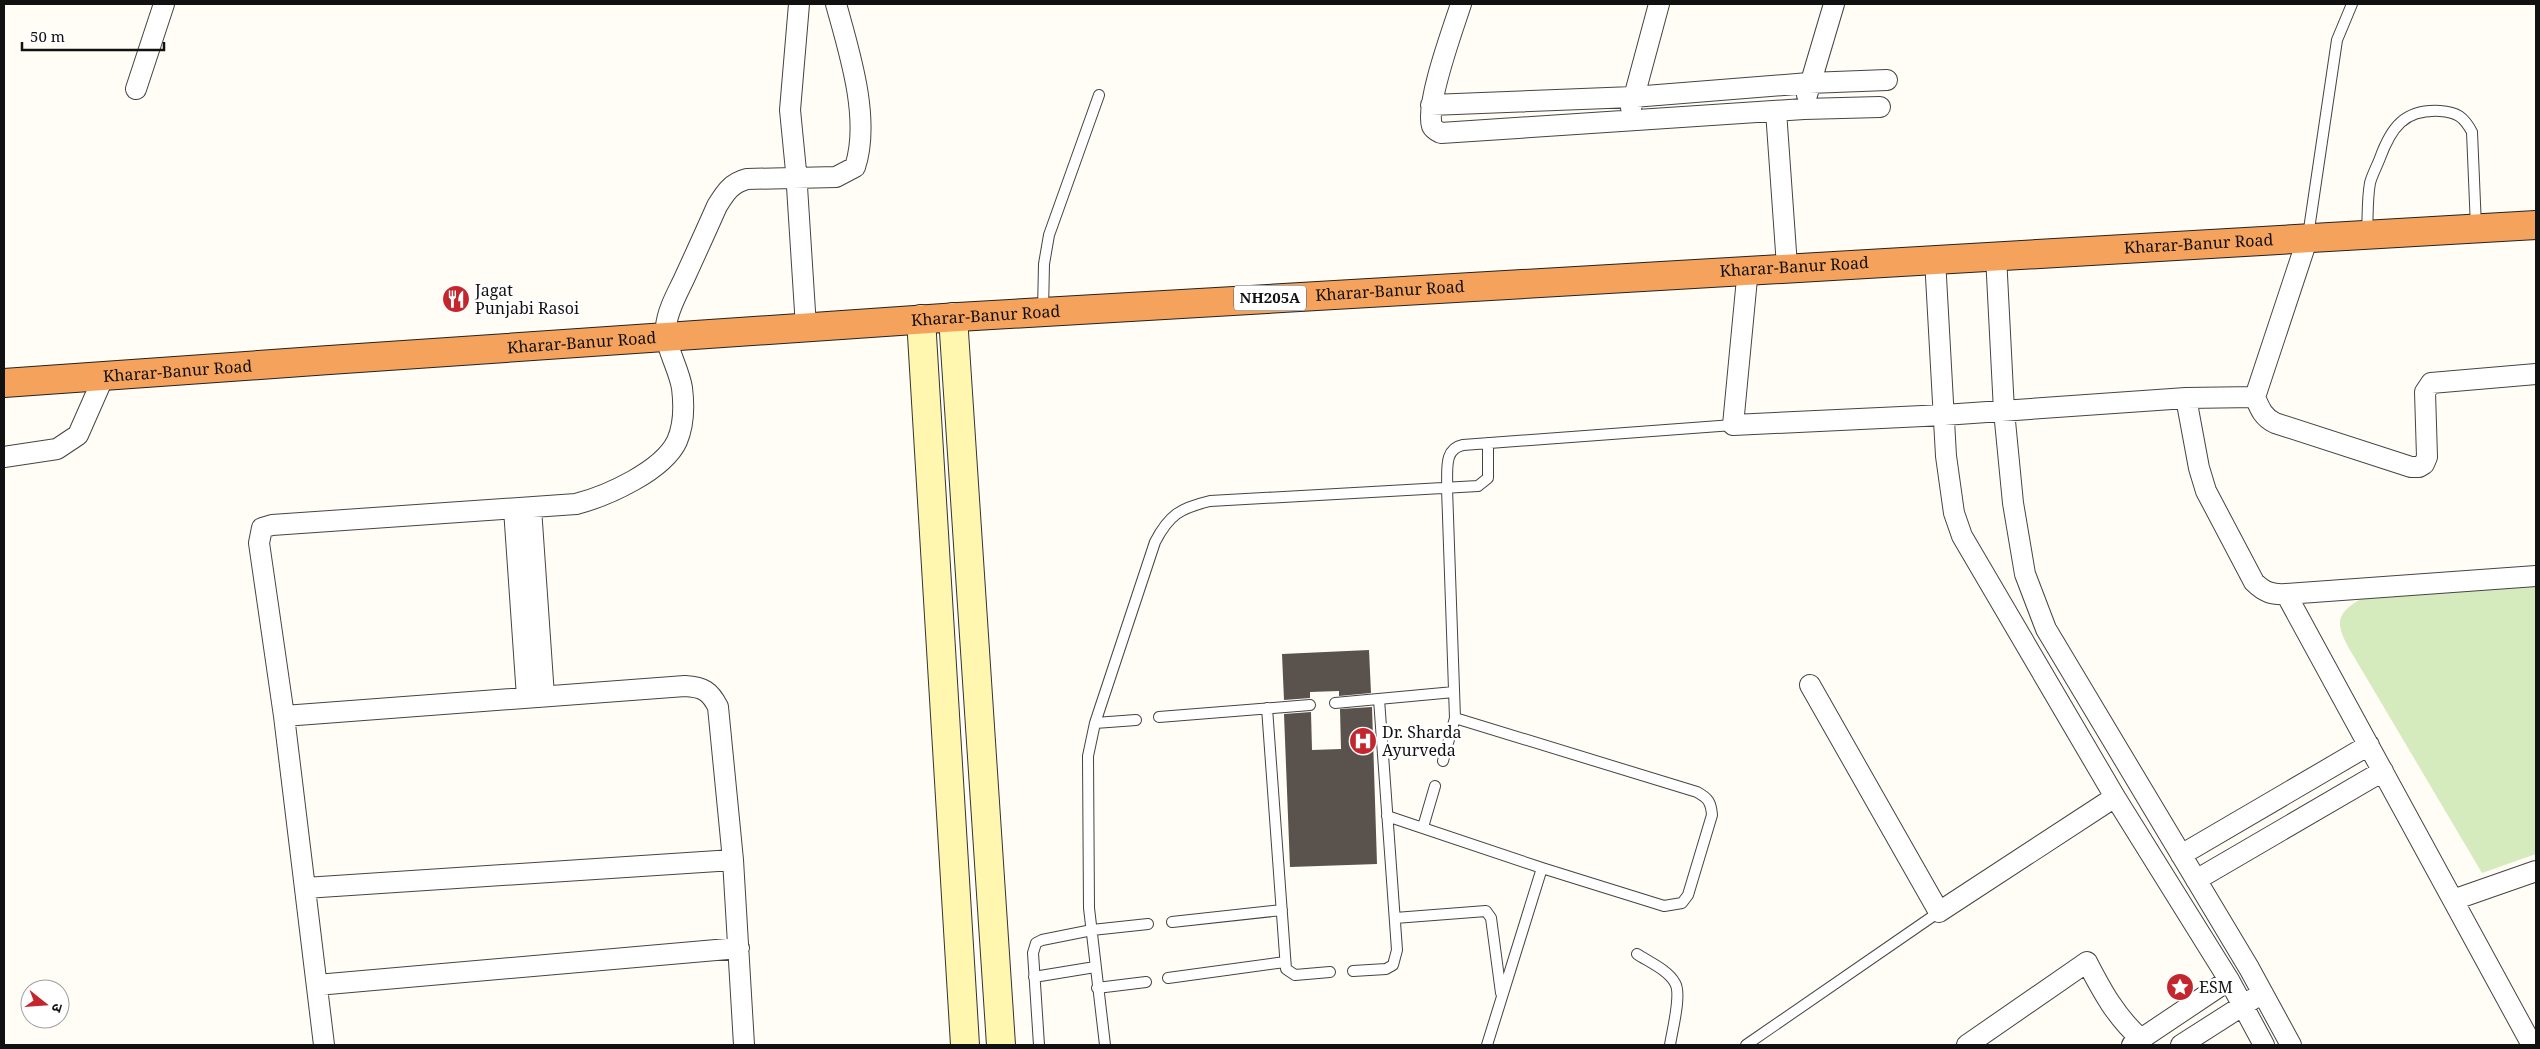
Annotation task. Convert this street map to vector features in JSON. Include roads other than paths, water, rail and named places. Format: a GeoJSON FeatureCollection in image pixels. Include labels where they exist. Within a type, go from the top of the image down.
{"type":"FeatureCollection","features":[{"type":"Feature","properties":{"kind":"highway","name":"Kharar-Banur Road"},"geometry":{"type":"LineString","coordinates":[[4,383],[953,317],[1748,268],[1996,256],[2536,225]]}},
{"type":"Feature","properties":{"kind":"main road"},"geometry":{"type":"LineString","coordinates":[[953,317],[1001,1045]]}},
{"type":"Feature","properties":{"kind":"main road"},"geometry":{"type":"LineString","coordinates":[[921,319],[966,1045]]}},
{"type":"Feature","properties":{"kind":"street"},"geometry":{"type":"LineString","coordinates":[[136,89],[164,4]]}},
{"type":"Feature","properties":{"kind":"street"},"geometry":{"type":"LineString","coordinates":[[799,4],[790,110],[806,327]]}},
{"type":"Feature","properties":{"kind":"street"},"geometry":{"type":"LineString","coordinates":[[324,1045],[284,716],[259,543],[262,528],[272,524],[576,504],[600,498],[622,488],[663,458],[677,441],[683,416],[682,389],[677,366],[667,337],[669,312],[717,206],[726,192],[737,182],[747,179],[836,177],[846,174],[855,167],[860,152],[856,87],[836,4]]}},
{"type":"Feature","properties":{"kind":"street"},"geometry":{"type":"LineString","coordinates":[[1461,4],[1431,105],[1431,124],[1434,130],[1441,133],[1804,109],[1880,107]]}},
{"type":"Feature","properties":{"kind":"street"},"geometry":{"type":"LineString","coordinates":[[1629,121],[1633,97],[1659,4]]}},
{"type":"Feature","properties":{"kind":"street"},"geometry":{"type":"LineString","coordinates":[[1804,109],[1809,83],[1834,4]]}},
{"type":"Feature","properties":{"kind":"street"},"geometry":{"type":"LineString","coordinates":[[1431,105],[1633,97],[1809,83],[1886,80]]}},
{"type":"Feature","properties":{"kind":"street"},"geometry":{"type":"LineString","coordinates":[[1776,111],[1787,266]]}},
{"type":"Feature","properties":{"kind":"street"},"geometry":{"type":"LineString","coordinates":[[2308,237],[2255,397],[2260,411],[2266,418],[2275,423],[2411,467],[2419,467],[2424,464],[2427,457],[2425,392],[2431,383],[2536,374]]}},
{"type":"Feature","properties":{"kind":"street"},"geometry":{"type":"LineString","coordinates":[[1996,256],[2004,411],[2024,574],[2046,629],[2196,880],[2291,1045]]}},
{"type":"Feature","properties":{"kind":"street"},"geometry":{"type":"LineString","coordinates":[[1935,259],[1949,483],[1954,514],[1962,536],[2115,797],[2229,980],[2264,1045]]}},
{"type":"Feature","properties":{"kind":"street"},"geometry":{"type":"LineString","coordinates":[[1748,268],[1733,425],[1944,415],[2186,398],[2255,397]]}},
{"type":"Feature","properties":{"kind":"street"},"geometry":{"type":"LineString","coordinates":[[4,457],[30,455],[57,449],[78,435],[104,376]]}},
{"type":"Feature","properties":{"kind":"street"},"geometry":{"type":"LineString","coordinates":[[2186,398],[2199,468],[2215,509],[2254,582],[2270,593],[2286,594],[2536,576]]}},
{"type":"Feature","properties":{"kind":"street"},"geometry":{"type":"LineString","coordinates":[[522,509],[535,697]]}},
{"type":"Feature","properties":{"kind":"street"},"geometry":{"type":"LineString","coordinates":[[2286,594],[2532,1045]]}},
{"type":"Feature","properties":{"kind":"street"},"geometry":{"type":"LineString","coordinates":[[1810,685],[1939,912],[2115,797]]}},
{"type":"Feature","properties":{"kind":"street"},"geometry":{"type":"LineString","coordinates":[[284,716],[685,686],[701,687],[712,695],[718,708],[733,860],[744,1045]]}},
{"type":"Feature","properties":{"kind":"street"},"geometry":{"type":"LineString","coordinates":[[2181,855],[2368,745]]}},
{"type":"Feature","properties":{"kind":"street"},"geometry":{"type":"LineString","coordinates":[[2196,880],[2382,771]]}},
{"type":"Feature","properties":{"kind":"street"},"geometry":{"type":"LineString","coordinates":[[305,888],[733,860]]}},
{"type":"Feature","properties":{"kind":"street"},"geometry":{"type":"LineString","coordinates":[[2453,900],[2536,871]]}},
{"type":"Feature","properties":{"kind":"street"},"geometry":{"type":"LineString","coordinates":[[317,985],[739,948]]}},
{"type":"Feature","properties":{"kind":"street"},"geometry":{"type":"LineString","coordinates":[[1967,1045],[2087,962],[2107,1000],[2136,1042],[2229,980]]}},
{"type":"Feature","properties":{"kind":"street"},"geometry":{"type":"LineString","coordinates":[[2182,1045],[2262,994]]}},
{"type":"Feature","properties":{"kind":"lane"},"geometry":{"type":"LineString","coordinates":[[2308,237],[2337,40],[2352,4]]}},
{"type":"Feature","properties":{"kind":"lane"},"geometry":{"type":"LineString","coordinates":[[1043,312],[1044,264],[1049,235],[1060,198],[1099,95]]}},
{"type":"Feature","properties":{"kind":"lane"},"geometry":{"type":"LineString","coordinates":[[2367,234],[2370,183],[2386,140],[2397,123],[2436,110],[2453,112],[2466,120],[2472,132],[2476,228]]}},
{"type":"Feature","properties":{"kind":"lane"},"geometry":{"type":"LineString","coordinates":[[1442,761],[1455,718],[1448,488],[1450,452],[1454,447],[1733,425]]}},
{"type":"Feature","properties":{"kind":"lane"},"geometry":{"type":"LineString","coordinates":[[1105,1045],[1097,988],[1092,930],[1086,789],[1088,756],[1095,724],[1154,542],[1164,524],[1176,513],[1190,505],[1210,501],[1478,486],[1484,483],[1489,472],[1488,443]]}},
{"type":"Feature","properties":{"kind":"lane"},"geometry":{"type":"LineString","coordinates":[[1335,702],[1454,692]]}},
{"type":"Feature","properties":{"kind":"lane"},"geometry":{"type":"LineString","coordinates":[[1353,971],[1386,969],[1393,965],[1397,950],[1379,699]]}},
{"type":"Feature","properties":{"kind":"lane"},"geometry":{"type":"LineString","coordinates":[[1159,718],[1310,704]]}},
{"type":"Feature","properties":{"kind":"lane"},"geometry":{"type":"LineString","coordinates":[[1267,708],[1285,962],[1289,973],[1330,972]]}},
{"type":"Feature","properties":{"kind":"lane"},"geometry":{"type":"LineString","coordinates":[[1387,816],[1542,868],[1664,906],[1682,903],[1688,895],[1712,815],[1708,797],[1455,718]]}},
{"type":"Feature","properties":{"kind":"lane"},"geometry":{"type":"LineString","coordinates":[[1095,724],[1136,720]]}},
{"type":"Feature","properties":{"kind":"lane"},"geometry":{"type":"LineString","coordinates":[[1423,827],[1435,786]]}},
{"type":"Feature","properties":{"kind":"lane"},"geometry":{"type":"LineString","coordinates":[[1487,1045],[1542,868]]}},
{"type":"Feature","properties":{"kind":"lane"},"geometry":{"type":"LineString","coordinates":[[1172,922],[1282,910]]}},
{"type":"Feature","properties":{"kind":"lane"},"geometry":{"type":"LineString","coordinates":[[1395,918],[1481,910],[1489,913],[1502,997]]}},
{"type":"Feature","properties":{"kind":"lane"},"geometry":{"type":"LineString","coordinates":[[1746,1045],[1939,912]]}},
{"type":"Feature","properties":{"kind":"lane"},"geometry":{"type":"LineString","coordinates":[[1039,1045],[1033,953],[1036,943],[1042,940],[1092,930],[1148,924]]}},
{"type":"Feature","properties":{"kind":"lane"},"geometry":{"type":"LineString","coordinates":[[1637,954],[1669,975],[1676,983],[1678,992],[1670,1045]]}},
{"type":"Feature","properties":{"kind":"lane"},"geometry":{"type":"LineString","coordinates":[[1168,978],[1285,962]]}},
{"type":"Feature","properties":{"kind":"lane"},"geometry":{"type":"LineString","coordinates":[[1034,977],[1095,967]]}},
{"type":"Feature","properties":{"kind":"lane"},"geometry":{"type":"LineString","coordinates":[[1097,988],[1146,982]]}},
{"type":"Feature","properties":{"kind":"place","name":"Jagat Punjabi Rasoi"},"geometry":{"type":"Point","coordinates":[456,299]}},
{"type":"Feature","properties":{"kind":"place","name":"Dr. Sharda Ayurveda"},"geometry":{"type":"Point","coordinates":[1363,741]}},
{"type":"Feature","properties":{"kind":"place","name":"ESM"},"geometry":{"type":"Point","coordinates":[2180,987]}}]}
